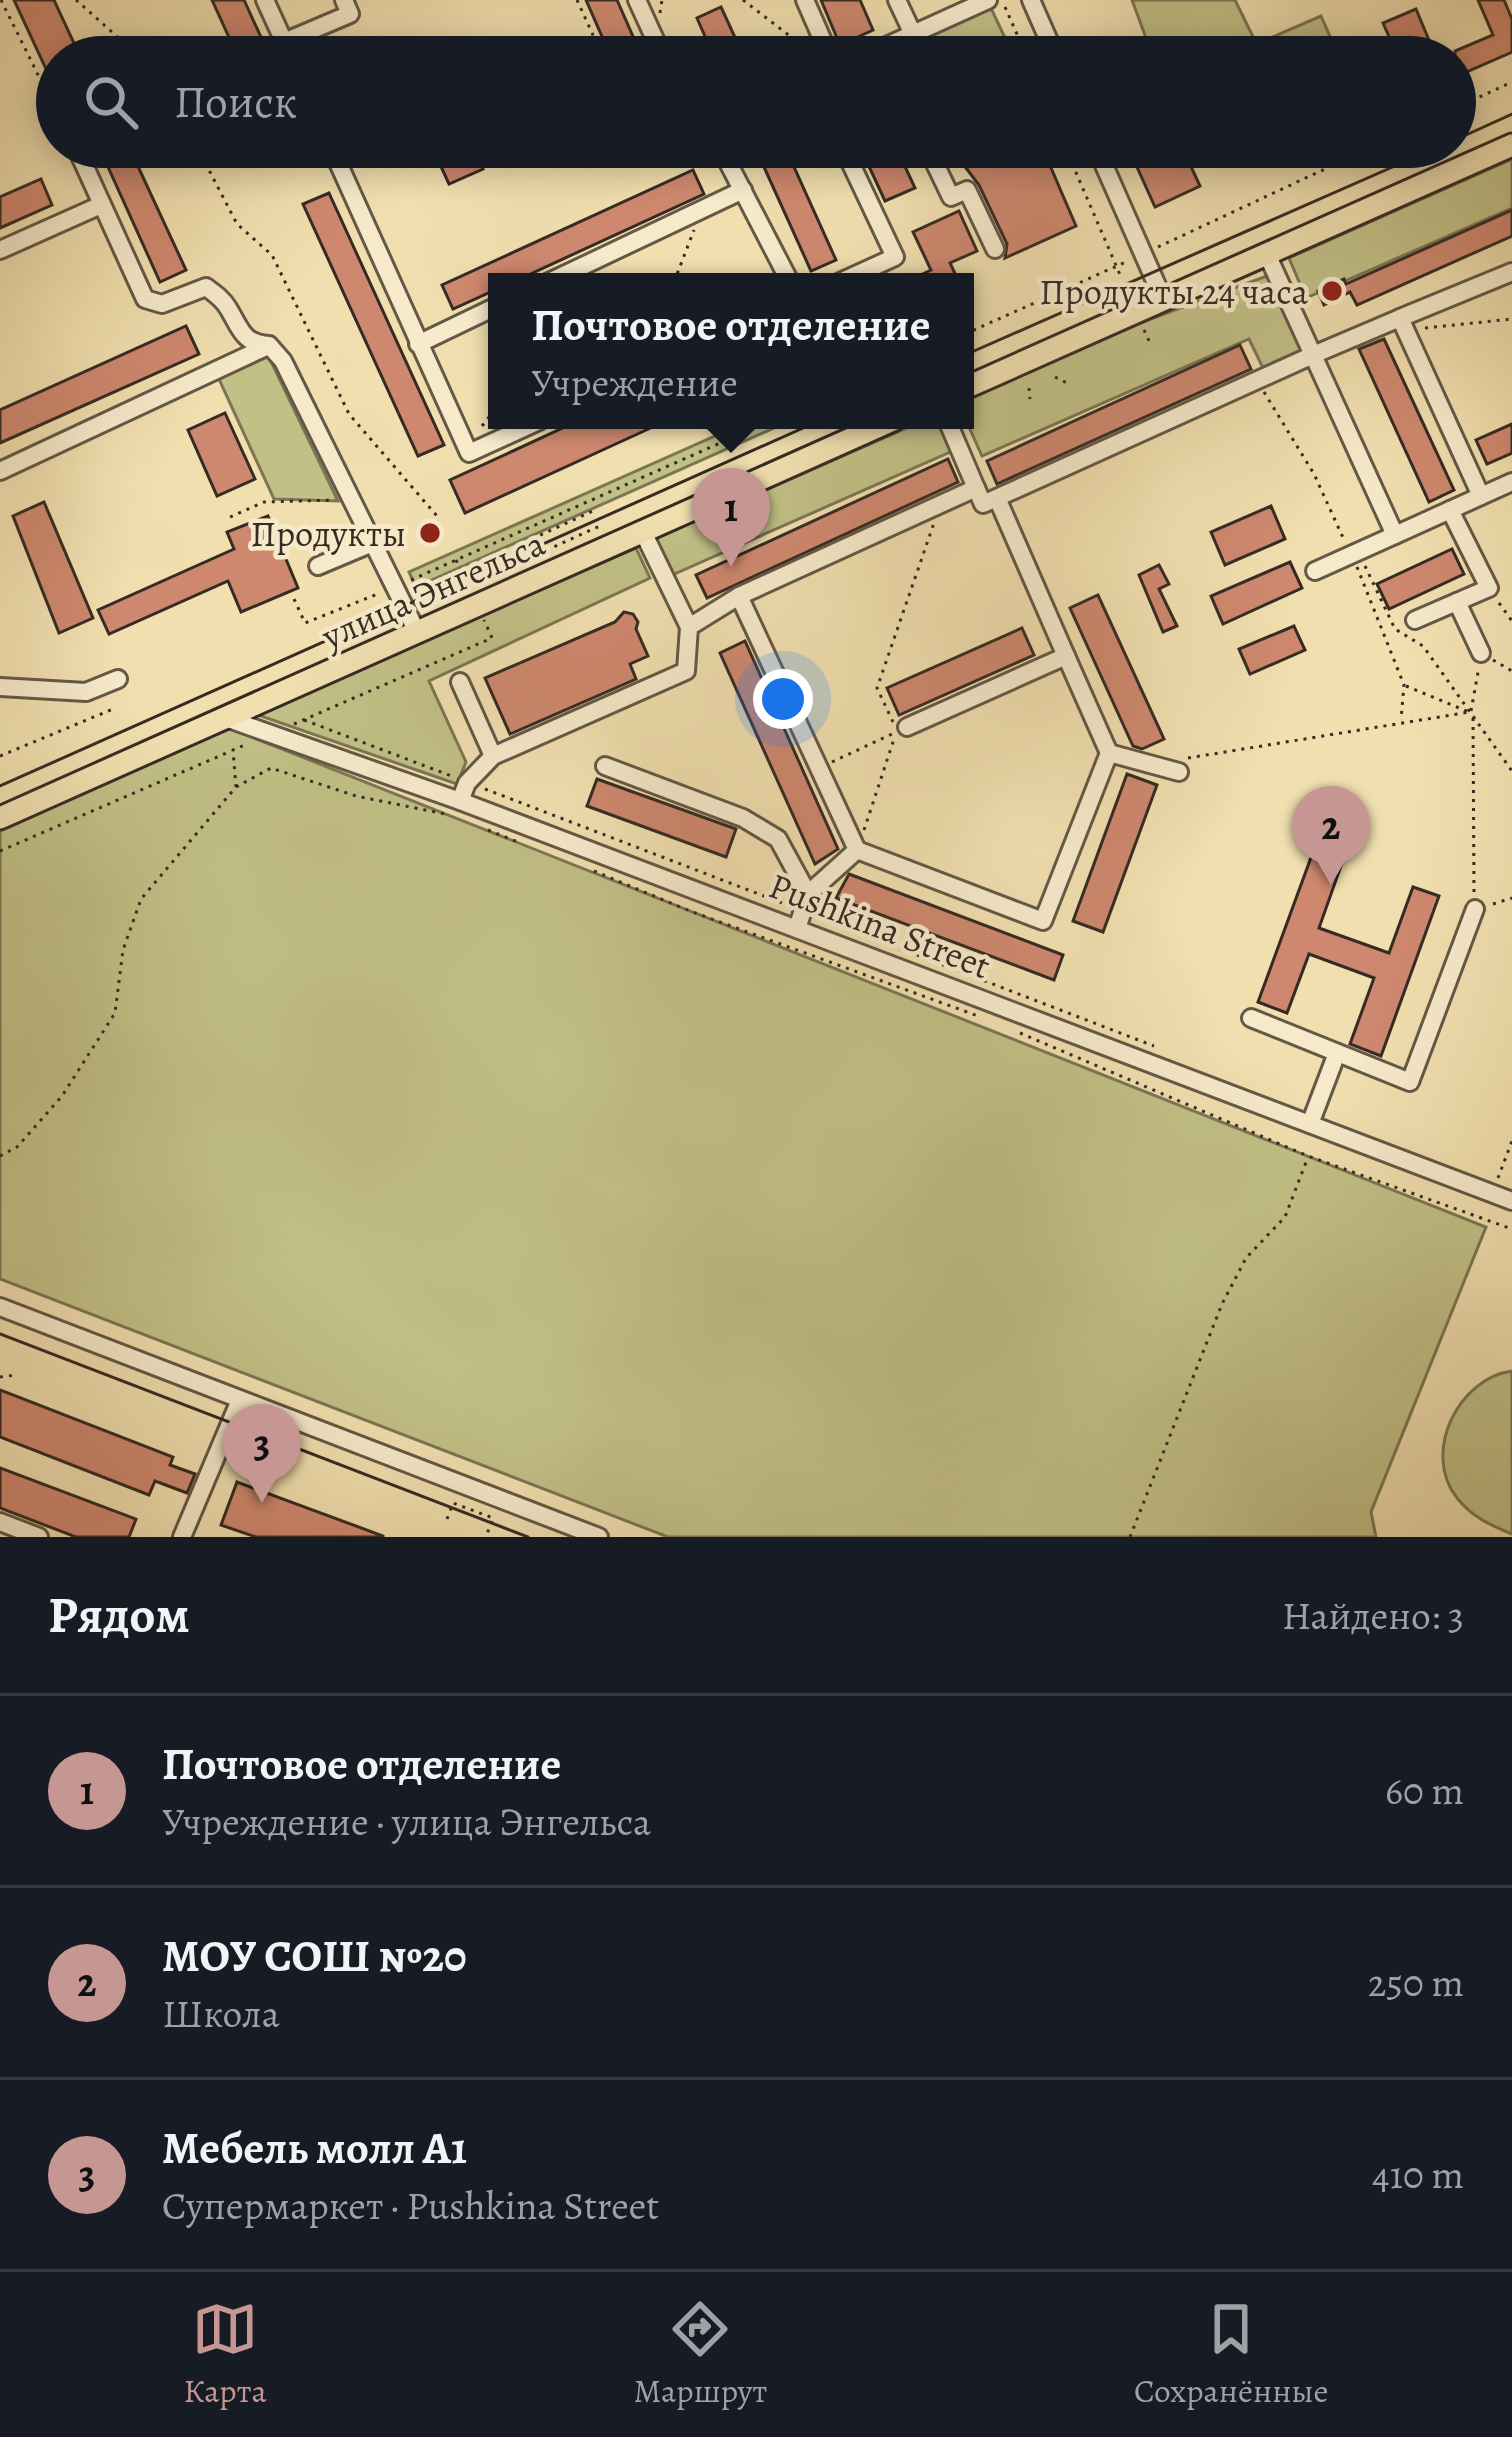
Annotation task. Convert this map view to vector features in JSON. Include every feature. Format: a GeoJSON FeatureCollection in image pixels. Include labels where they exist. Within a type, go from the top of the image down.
{"type":"FeatureCollection","features":[{"type":"Feature","properties":{"kind":"main road"},"geometry":{"type":"LineString","coordinates":[[1476,162],[1512,146]]}},
{"type":"Feature","properties":{"kind":"main road"},"geometry":{"type":"LineString","coordinates":[[974,384],[1461,168]]}},
{"type":"Feature","properties":{"kind":"main road","name":"улица Энгельса"},"geometry":{"type":"LineString","coordinates":[[0,818],[873,429]]}},
{"type":"Feature","properties":{"kind":"street"},"geometry":{"type":"LineString","coordinates":[[265,0],[281,36]]}},
{"type":"Feature","properties":{"kind":"street"},"geometry":{"type":"LineString","coordinates":[[312,36],[350,14],[344,0]]}},
{"type":"Feature","properties":{"kind":"street"},"geometry":{"type":"LineString","coordinates":[[637,0],[653,36]]}},
{"type":"Feature","properties":{"kind":"street"},"geometry":{"type":"LineString","coordinates":[[805,0],[821,36]]}},
{"type":"Feature","properties":{"kind":"street"},"geometry":{"type":"LineString","coordinates":[[895,36],[897,0]]}},
{"type":"Feature","properties":{"kind":"street"},"geometry":{"type":"LineString","coordinates":[[913,36],[988,0]]}},
{"type":"Feature","properties":{"kind":"street"},"geometry":{"type":"LineString","coordinates":[[1030,0],[1046,36]]}},
{"type":"Feature","properties":{"kind":"street"},"geometry":{"type":"LineString","coordinates":[[85,168],[145,299],[162,304],[206,287],[226,303],[239,332],[251,344],[269,345],[283,361],[417,632]]}},
{"type":"Feature","properties":{"kind":"street"},"geometry":{"type":"LineString","coordinates":[[340,168],[469,453],[521,429]]}},
{"type":"Feature","properties":{"kind":"street"},"geometry":{"type":"LineString","coordinates":[[731,168],[785,273]]}},
{"type":"Feature","properties":{"kind":"street"},"geometry":{"type":"LineString","coordinates":[[853,168],[895,257],[879,273]]}},
{"type":"Feature","properties":{"kind":"street"},"geometry":{"type":"LineString","coordinates":[[937,168],[950,197],[967,190],[995,249]]}},
{"type":"Feature","properties":{"kind":"street"},"geometry":{"type":"LineString","coordinates":[[1105,168],[1163,299]]}},
{"type":"Feature","properties":{"kind":"street"},"geometry":{"type":"LineString","coordinates":[[568,273],[743,190]]}},
{"type":"Feature","properties":{"kind":"street"},"geometry":{"type":"LineString","coordinates":[[0,250],[101,206]]}},
{"type":"Feature","properties":{"kind":"street"},"geometry":{"type":"LineString","coordinates":[[1266,252],[1395,535]]}},
{"type":"Feature","properties":{"kind":"street"},"geometry":{"type":"LineString","coordinates":[[951,429],[983,504],[1313,355],[1512,272]]}},
{"type":"Feature","properties":{"kind":"street"},"geometry":{"type":"LineString","coordinates":[[418,344],[488,311]]}},
{"type":"Feature","properties":{"kind":"street"},"geometry":{"type":"LineString","coordinates":[[1400,317],[1481,496]]}},
{"type":"Feature","properties":{"kind":"street"},"geometry":{"type":"LineString","coordinates":[[0,470],[269,345]]}},
{"type":"Feature","properties":{"kind":"street"},"geometry":{"type":"LineString","coordinates":[[1315,571],[1512,482]]}},
{"type":"Feature","properties":{"kind":"street"},"geometry":{"type":"LineString","coordinates":[[688,627],[740,596],[976,488]]}},
{"type":"Feature","properties":{"kind":"street"},"geometry":{"type":"LineString","coordinates":[[740,596],[857,850],[1043,921],[1109,753],[997,498]]}},
{"type":"Feature","properties":{"kind":"street"},"geometry":{"type":"LineString","coordinates":[[1415,620],[1489,588],[1450,510]]}},
{"type":"Feature","properties":{"kind":"street"},"geometry":{"type":"LineString","coordinates":[[459,809],[467,783],[494,756],[686,671],[688,627],[643,532]]}},
{"type":"Feature","properties":{"kind":"street"},"geometry":{"type":"LineString","coordinates":[[318,566],[374,542]]}},
{"type":"Feature","properties":{"kind":"street"},"geometry":{"type":"LineString","coordinates":[[1457,602],[1481,653]]}},
{"type":"Feature","properties":{"kind":"street"},"geometry":{"type":"LineString","coordinates":[[902,729],[1066,656]]}},
{"type":"Feature","properties":{"kind":"street"},"geometry":{"type":"LineString","coordinates":[[0,687],[86,692],[118,679]]}},
{"type":"Feature","properties":{"kind":"street"},"geometry":{"type":"LineString","coordinates":[[460,682],[494,756]]}},
{"type":"Feature","properties":{"kind":"street","name":"Pushkina Street"},"geometry":{"type":"LineString","coordinates":[[223,717],[274,732],[459,809],[803,912],[1310,1124],[1512,1201]]}},
{"type":"Feature","properties":{"kind":"street"},"geometry":{"type":"LineString","coordinates":[[1109,753],[1179,772]]}},
{"type":"Feature","properties":{"kind":"street"},"geometry":{"type":"LineString","coordinates":[[605,766],[743,818],[778,839],[803,912]]}},
{"type":"Feature","properties":{"kind":"street"},"geometry":{"type":"LineString","coordinates":[[803,912],[857,850]]}},
{"type":"Feature","properties":{"kind":"street"},"geometry":{"type":"LineString","coordinates":[[1251,1018],[1411,1082],[1474,909]]}},
{"type":"Feature","properties":{"kind":"street"},"geometry":{"type":"LineString","coordinates":[[1310,1124],[1337,1053]]}},
{"type":"Feature","properties":{"kind":"street"},"geometry":{"type":"LineString","coordinates":[[0,1307],[598,1537]]}},
{"type":"Feature","properties":{"kind":"street"},"geometry":{"type":"LineString","coordinates":[[182,1537],[240,1400]]}},
{"type":"Feature","properties":{"kind":"street"},"geometry":{"type":"LineString","coordinates":[[0,1522],[39,1537]]}},
{"type":"Feature","properties":{"kind":"path"},"geometry":{"type":"LineString","coordinates":[[1,0],[36,71]]}},
{"type":"Feature","properties":{"kind":"path"},"geometry":{"type":"LineString","coordinates":[[76,0],[116,36]]}},
{"type":"Feature","properties":{"kind":"path"},"geometry":{"type":"LineString","coordinates":[[577,0],[593,36]]}},
{"type":"Feature","properties":{"kind":"path"},"geometry":{"type":"LineString","coordinates":[[743,0],[789,36]]}},
{"type":"Feature","properties":{"kind":"path"},"geometry":{"type":"LineString","coordinates":[[1001,0],[1017,36]]}},
{"type":"Feature","properties":{"kind":"path"},"geometry":{"type":"LineString","coordinates":[[1476,98],[1512,82]]}},
{"type":"Feature","properties":{"kind":"path"},"geometry":{"type":"LineString","coordinates":[[207,168],[237,224],[272,255],[349,414],[436,517]]}},
{"type":"Feature","properties":{"kind":"path"},"geometry":{"type":"LineString","coordinates":[[1075,168],[1121,277]]}},
{"type":"Feature","properties":{"kind":"path"},"geometry":{"type":"LineString","coordinates":[[1169,242],[1327,168]]}},
{"type":"Feature","properties":{"kind":"path"},"geometry":{"type":"LineString","coordinates":[[678,273],[699,211]]}},
{"type":"Feature","properties":{"kind":"path"},"geometry":{"type":"LineString","coordinates":[[974,330],[1115,266]]}},
{"type":"Feature","properties":{"kind":"path"},"geometry":{"type":"LineString","coordinates":[[1425,328],[1512,319]]}},
{"type":"Feature","properties":{"kind":"path"},"geometry":{"type":"LineString","coordinates":[[1140,323],[1151,345]]}},
{"type":"Feature","properties":{"kind":"path"},"geometry":{"type":"LineString","coordinates":[[1054,377],[1067,382]]}},
{"type":"Feature","properties":{"kind":"path"},"geometry":{"type":"LineString","coordinates":[[1029,388],[1030,399]]}},
{"type":"Feature","properties":{"kind":"path"},"geometry":{"type":"LineString","coordinates":[[482,426],[488,418]]}},
{"type":"Feature","properties":{"kind":"path"},"geometry":{"type":"LineString","coordinates":[[294,598],[305,623],[752,429]]}},
{"type":"Feature","properties":{"kind":"path"},"geometry":{"type":"LineString","coordinates":[[230,517],[264,502],[355,500]]}},
{"type":"Feature","properties":{"kind":"path"},"geometry":{"type":"LineString","coordinates":[[902,729],[877,688],[941,504]]}},
{"type":"Feature","properties":{"kind":"path"},"geometry":{"type":"LineString","coordinates":[[532,539],[595,510]]}},
{"type":"Feature","properties":{"kind":"path"},"geometry":{"type":"LineString","coordinates":[[538,554],[602,525]]}},
{"type":"Feature","properties":{"kind":"path"},"geometry":{"type":"LineString","coordinates":[[1358,552],[1395,629],[1423,646],[1512,771]]}},
{"type":"Feature","properties":{"kind":"path"},"geometry":{"type":"LineString","coordinates":[[456,560],[470,590]]}},
{"type":"Feature","properties":{"kind":"path"},"geometry":{"type":"LineString","coordinates":[[1489,588],[1512,621]]}},
{"type":"Feature","properties":{"kind":"path"},"geometry":{"type":"LineString","coordinates":[[0,851],[492,638],[484,620]]}},
{"type":"Feature","properties":{"kind":"path"},"geometry":{"type":"LineString","coordinates":[[1512,671],[1481,653],[1472,714],[1474,909],[1512,898]]}},
{"type":"Feature","properties":{"kind":"path"},"geometry":{"type":"LineString","coordinates":[[1404,685],[1472,714]]}},
{"type":"Feature","properties":{"kind":"path"},"geometry":{"type":"LineString","coordinates":[[0,756],[113,709]]}},
{"type":"Feature","properties":{"kind":"path"},"geometry":{"type":"LineString","coordinates":[[1149,764],[1472,714]]}},
{"type":"Feature","properties":{"kind":"path"},"geometry":{"type":"LineString","coordinates":[[304,720],[1157,1047]]}},
{"type":"Feature","properties":{"kind":"path"},"geometry":{"type":"LineString","coordinates":[[819,768],[902,729]]}},
{"type":"Feature","properties":{"kind":"path"},"geometry":{"type":"LineString","coordinates":[[857,850],[902,729]]}},
{"type":"Feature","properties":{"kind":"path"},"geometry":{"type":"LineString","coordinates":[[233,751],[236,787]]}},
{"type":"Feature","properties":{"kind":"path"},"geometry":{"type":"LineString","coordinates":[[0,1156],[17,1147],[62,1096],[105,1030],[115,1013],[123,950],[141,899],[236,787],[271,768],[356,796],[459,809]]}},
{"type":"Feature","properties":{"kind":"path"},"geometry":{"type":"LineString","coordinates":[[477,826],[533,847]]}},
{"type":"Feature","properties":{"kind":"path"},"geometry":{"type":"LineString","coordinates":[[590,869],[729,926],[982,1018]]}},
{"type":"Feature","properties":{"kind":"path"},"geometry":{"type":"LineString","coordinates":[[1004,1026],[1308,1156],[1512,1229]]}},
{"type":"Feature","properties":{"kind":"path"},"geometry":{"type":"LineString","coordinates":[[1512,1141],[1496,1177],[1512,1184]]}},
{"type":"Feature","properties":{"kind":"path"},"geometry":{"type":"LineString","coordinates":[[1130,1537],[1222,1304],[1246,1258],[1285,1216],[1308,1156]]}},
{"type":"Feature","properties":{"kind":"path"},"geometry":{"type":"LineString","coordinates":[[0,1377],[16,1375]]}},
{"type":"Feature","properties":{"kind":"path"},"geometry":{"type":"LineString","coordinates":[[447,1519],[453,1503],[493,1518],[487,1534]]}},
{"type":"Feature","properties":{"kind":"shaded area"},"geometry":{"type":"Polygon","coordinates":[[[1132,0],[1235,0],[1253,36],[1145,36],[1132,0]]]}},
{"type":"Feature","properties":{"kind":"shaded area"},"geometry":{"type":"Polygon","coordinates":[[[990,6],[1004,36],[921,36],[990,6]]]}},
{"type":"Feature","properties":{"kind":"shaded area"},"geometry":{"type":"Polygon","coordinates":[[[1321,16],[1330,36],[1275,36],[1321,16]]]}},
{"type":"Feature","properties":{"kind":"shaded area"},"geometry":{"type":"Polygon","coordinates":[[[1512,159],[1512,208],[1306,298],[1289,258],[1512,159]]]}},
{"type":"Feature","properties":{"kind":"shaded area"},"geometry":{"type":"Polygon","coordinates":[[[1275,273],[1307,351],[1264,370],[1249,339],[982,456],[970,429],[974,429],[974,396],[1140,323],[1275,273]]]}},
{"type":"Feature","properties":{"kind":"shaded area"},"geometry":{"type":"Polygon","coordinates":[[[267,353],[338,501],[274,499],[218,377],[267,353]]]}},
{"type":"Feature","properties":{"kind":"shaded area"},"geometry":{"type":"Polygon","coordinates":[[[731,429],[772,429],[416,587],[409,572],[731,429]]]}},
{"type":"Feature","properties":{"kind":"shaded area"},"geometry":{"type":"Polygon","coordinates":[[[904,429],[959,429],[966,445],[672,575],[656,538],[904,429]]]}},
{"type":"Feature","properties":{"kind":"shaded area"},"geometry":{"type":"Polygon","coordinates":[[[636,548],[650,578],[429,681],[466,762],[457,784],[255,714],[636,548]]]}},
{"type":"Feature","properties":{"kind":"shaded area"},"geometry":{"type":"Polygon","coordinates":[[[229,728],[1486,1227],[1371,1512],[1376,1537],[668,1537],[0,1279],[0,831],[229,728]]]}},
{"type":"Feature","properties":{"kind":"shaded area"},"geometry":{"type":"Polygon","coordinates":[[[1512,1371],[1512,1534],[1463,1505],[1447,1480],[1443,1460],[1451,1420],[1462,1402],[1476,1387],[1512,1371]]]}},
{"type":"Feature","properties":{"kind":"building"},"geometry":{"type":"Polygon","coordinates":[[[14,0],[54,0],[71,36],[36,36],[36,47],[14,0]]]}},
{"type":"Feature","properties":{"kind":"building"},"geometry":{"type":"Polygon","coordinates":[[[212,0],[244,0],[260,36],[228,36],[212,0]]]}},
{"type":"Feature","properties":{"kind":"building"},"geometry":{"type":"Polygon","coordinates":[[[586,0],[617,0],[633,36],[602,36],[586,0]]]}},
{"type":"Feature","properties":{"kind":"building"},"geometry":{"type":"Polygon","coordinates":[[[821,0],[860,0],[873,30],[860,36],[836,36],[821,0]]]}},
{"type":"Feature","properties":{"kind":"building"},"geometry":{"type":"Polygon","coordinates":[[[1478,0],[1504,0],[1512,19],[1512,52],[1476,68],[1476,42],[1493,35],[1478,0]]]}},
{"type":"Feature","properties":{"kind":"building"},"geometry":{"type":"Polygon","coordinates":[[[721,7],[734,36],[705,36],[697,18],[721,7]]]}},
{"type":"Feature","properties":{"kind":"building"},"geometry":{"type":"Polygon","coordinates":[[[1416,9],[1427,36],[1389,36],[1383,23],[1416,9]]]}},
{"type":"Feature","properties":{"kind":"building"},"geometry":{"type":"Polygon","coordinates":[[[108,168],[139,168],[186,270],[160,282],[108,168]]]}},
{"type":"Feature","properties":{"kind":"building"},"geometry":{"type":"Polygon","coordinates":[[[442,168],[483,168],[483,169],[449,184],[442,168]]]}},
{"type":"Feature","properties":{"kind":"building"},"geometry":{"type":"Polygon","coordinates":[[[764,168],[794,168],[836,260],[811,271],[764,168]]]}},
{"type":"Feature","properties":{"kind":"building"},"geometry":{"type":"Polygon","coordinates":[[[870,168],[906,168],[915,188],[885,201],[870,168]]]}},
{"type":"Feature","properties":{"kind":"building"},"geometry":{"type":"Polygon","coordinates":[[[966,168],[1051,168],[1076,226],[1005,258],[1007,244],[966,168]]]}},
{"type":"Feature","properties":{"kind":"building"},"geometry":{"type":"Polygon","coordinates":[[[1137,168],[1192,168],[1200,186],[1155,207],[1137,168]]]}},
{"type":"Feature","properties":{"kind":"building"},"geometry":{"type":"Polygon","coordinates":[[[693,170],[704,194],[533,273],[488,273],[488,293],[453,309],[442,285],[693,170]]]}},
{"type":"Feature","properties":{"kind":"building"},"geometry":{"type":"Polygon","coordinates":[[[41,179],[52,205],[0,228],[0,197],[41,179]]]}},
{"type":"Feature","properties":{"kind":"building"},"geometry":{"type":"Polygon","coordinates":[[[329,193],[444,445],[418,456],[303,204],[329,193]]]}},
{"type":"Feature","properties":{"kind":"building"},"geometry":{"type":"Polygon","coordinates":[[[1512,210],[1512,236],[1357,305],[1350,292],[1324,305],[1318,291],[1344,279],[1346,284],[1512,210]]]}},
{"type":"Feature","properties":{"kind":"building"},"geometry":{"type":"Polygon","coordinates":[[[959,211],[977,251],[950,263],[955,273],[924,273],[931,270],[913,232],[959,211]]]}},
{"type":"Feature","properties":{"kind":"building"},"geometry":{"type":"Polygon","coordinates":[[[186,326],[199,354],[0,443],[0,410],[186,326]]]}},
{"type":"Feature","properties":{"kind":"building"},"geometry":{"type":"Polygon","coordinates":[[[1384,339],[1454,490],[1429,502],[1359,349],[1384,339]]]}},
{"type":"Feature","properties":{"kind":"building"},"geometry":{"type":"Polygon","coordinates":[[[1240,345],[1251,369],[997,484],[987,461],[1240,345]]]}},
{"type":"Feature","properties":{"kind":"building"},"geometry":{"type":"Polygon","coordinates":[[[225,413],[255,479],[217,496],[188,430],[225,413]]]}},
{"type":"Feature","properties":{"kind":"building"},"geometry":{"type":"Polygon","coordinates":[[[1512,424],[1512,453],[1487,464],[1476,440],[1512,424]]]}},
{"type":"Feature","properties":{"kind":"building"},"geometry":{"type":"Polygon","coordinates":[[[560,429],[648,429],[465,513],[450,480],[560,429]]]}},
{"type":"Feature","properties":{"kind":"building"},"geometry":{"type":"Polygon","coordinates":[[[948,459],[958,482],[707,598],[696,575],[948,459]]]}},
{"type":"Feature","properties":{"kind":"building"},"geometry":{"type":"Polygon","coordinates":[[[44,502],[93,618],[59,633],[13,516],[44,502]]]}},
{"type":"Feature","properties":{"kind":"building"},"geometry":{"type":"Polygon","coordinates":[[[1271,506],[1285,539],[1225,565],[1211,532],[1271,506]]]}},
{"type":"Feature","properties":{"kind":"building"},"geometry":{"type":"Polygon","coordinates":[[[268,516],[298,588],[241,612],[228,581],[109,634],[98,610],[234,549],[227,532],[268,516]]]}},
{"type":"Feature","properties":{"kind":"building"},"geometry":{"type":"Polygon","coordinates":[[[1452,549],[1464,574],[1389,609],[1377,584],[1452,549]]]}},
{"type":"Feature","properties":{"kind":"building"},"geometry":{"type":"Polygon","coordinates":[[[1290,562],[1302,588],[1223,624],[1211,596],[1290,562]]]}},
{"type":"Feature","properties":{"kind":"building"},"geometry":{"type":"Polygon","coordinates":[[[1159,565],[1169,584],[1159,589],[1177,626],[1163,632],[1139,575],[1159,565]]]}},
{"type":"Feature","properties":{"kind":"building"},"geometry":{"type":"Polygon","coordinates":[[[1098,595],[1164,739],[1142,749],[1133,746],[1070,608],[1098,595]]]}},
{"type":"Feature","properties":{"kind":"building"},"geometry":{"type":"Polygon","coordinates":[[[624,612],[633,614],[638,622],[636,629],[648,656],[630,664],[636,679],[510,734],[485,678],[615,622],[624,612]]]}},
{"type":"Feature","properties":{"kind":"building"},"geometry":{"type":"Polygon","coordinates":[[[1294,626],[1305,650],[1250,674],[1239,649],[1294,626]]]}},
{"type":"Feature","properties":{"kind":"building"},"geometry":{"type":"Polygon","coordinates":[[[1022,628],[1034,655],[899,715],[887,688],[1022,628]]]}},
{"type":"Feature","properties":{"kind":"building"},"geometry":{"type":"Polygon","coordinates":[[[745,641],[838,849],[815,864],[720,653],[745,641]]]}},
{"type":"Feature","properties":{"kind":"building"},"geometry":{"type":"Polygon","coordinates":[[[1127,774],[1157,785],[1103,932],[1073,921],[1127,774]]]}},
{"type":"Feature","properties":{"kind":"building"},"geometry":{"type":"Polygon","coordinates":[[[597,779],[736,829],[726,857],[587,806],[597,779]]]}},
{"type":"Feature","properties":{"kind":"building"},"geometry":{"type":"Polygon","coordinates":[[[1313,852],[1342,863],[1319,928],[1389,953],[1413,887],[1439,896],[1381,1056],[1350,1044],[1374,978],[1309,954],[1287,1013],[1258,1002],[1313,852]]]}},
{"type":"Feature","properties":{"kind":"building"},"geometry":{"type":"Polygon","coordinates":[[[849,874],[1063,955],[1054,980],[836,898],[849,874]]]}},
{"type":"Feature","properties":{"kind":"building"},"geometry":{"type":"Polygon","coordinates":[[[0,1390],[173,1457],[170,1465],[195,1474],[187,1493],[155,1481],[149,1495],[0,1437],[0,1390]]]}},
{"type":"Feature","properties":{"kind":"building"},"geometry":{"type":"Polygon","coordinates":[[[0,1468],[136,1519],[129,1537],[76,1537],[0,1508],[0,1468]]]}},
{"type":"Feature","properties":{"kind":"building"},"geometry":{"type":"Polygon","coordinates":[[[237,1482],[383,1537],[256,1537],[221,1525],[237,1482]]]}},
{"type":"Feature","properties":{"kind":"tram line"},"geometry":{"type":"LineString","coordinates":[[1476,130],[1512,114]]}},
{"type":"Feature","properties":{"kind":"tram line"},"geometry":{"type":"LineString","coordinates":[[974,351],[1390,168]]}},
{"type":"Feature","properties":{"kind":"tram line"},"geometry":{"type":"LineString","coordinates":[[0,786],[801,429]]}},
{"type":"Feature","properties":{"kind":"tram line"},"geometry":{"type":"LineString","coordinates":[[0,1334],[528,1537]]}},
{"type":"Feature","properties":{"kind":"place","name":"Продукты 24 часа"},"geometry":{"type":"Point","coordinates":[1332,291]}},
{"type":"Feature","properties":{"kind":"place","name":"Продукты"},"geometry":{"type":"Point","coordinates":[430,533]}},
{"type":"Feature","properties":{"kind":"place","name":"Почтовое отделение"},"geometry":{"type":"Point","coordinates":[731,567]}},
{"type":"Feature","properties":{"kind":"place","name":"МОУ СОШ №20"},"geometry":{"type":"Point","coordinates":[1331,885]}},
{"type":"Feature","properties":{"kind":"place","name":"Мебель молл А1"},"geometry":{"type":"Point","coordinates":[262,1503]}}]}
